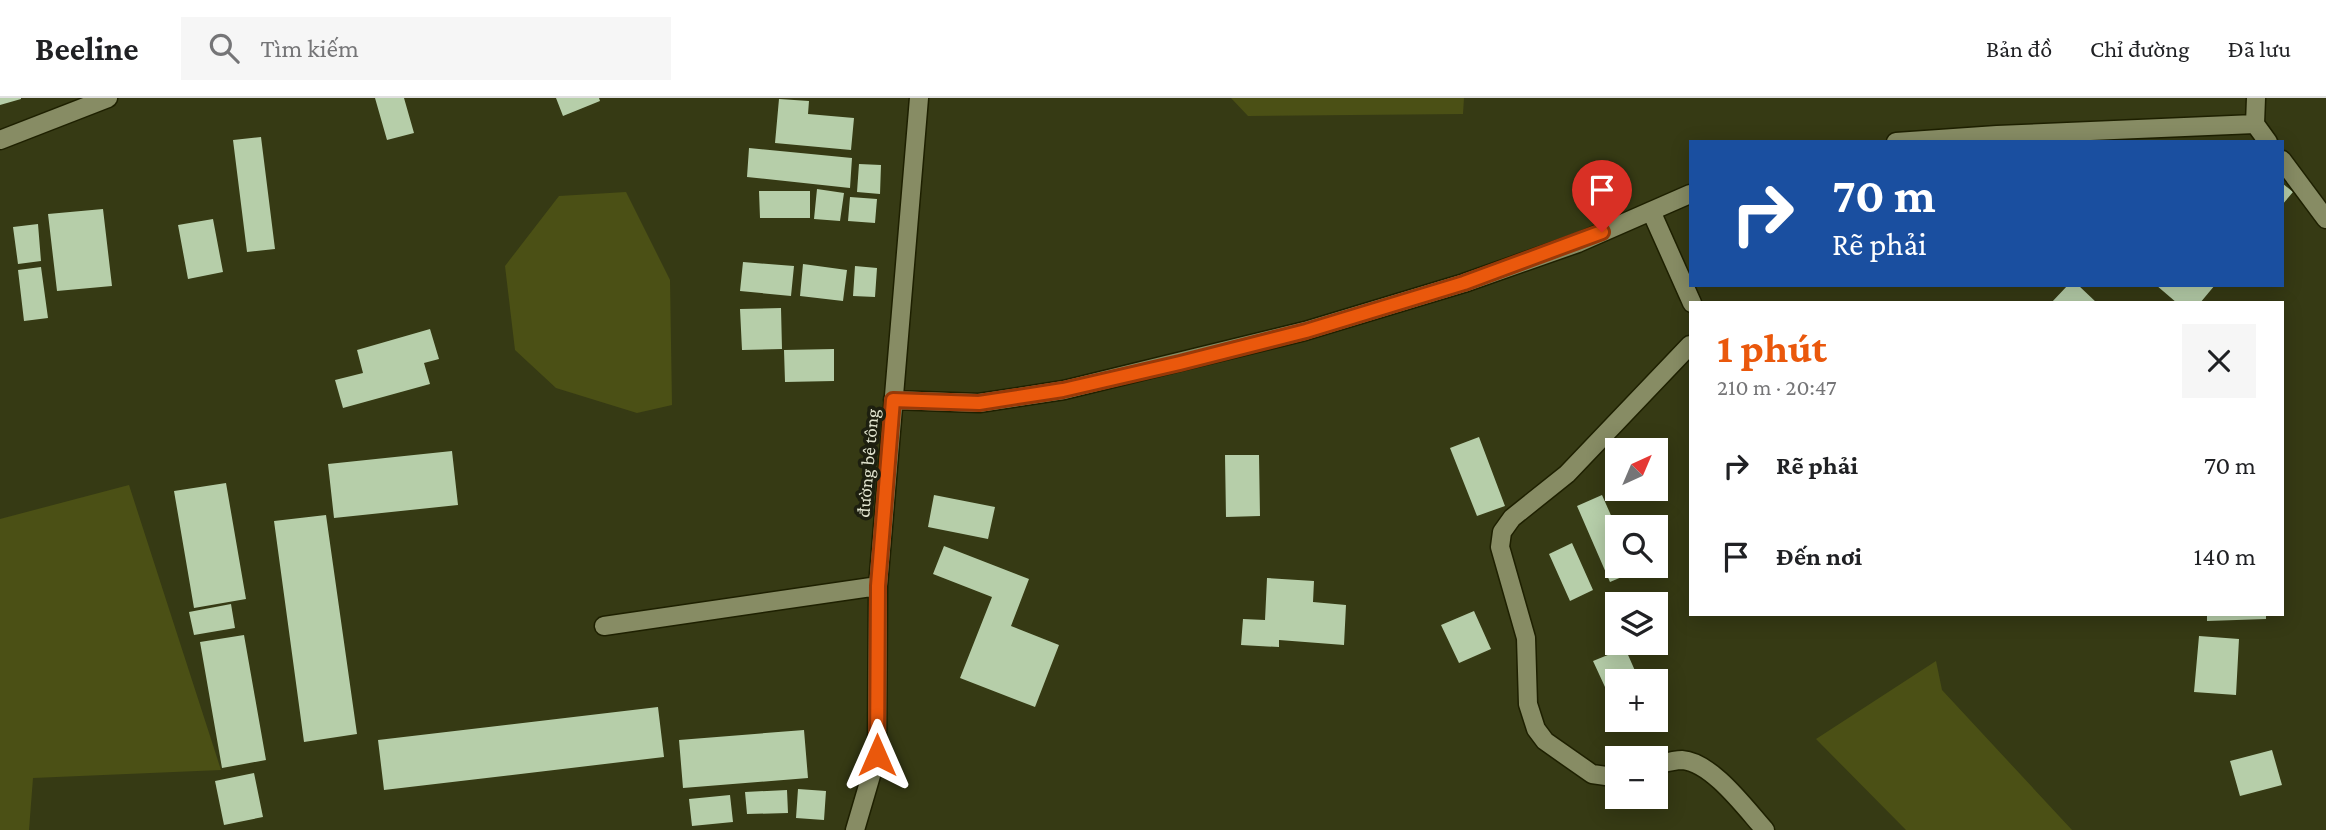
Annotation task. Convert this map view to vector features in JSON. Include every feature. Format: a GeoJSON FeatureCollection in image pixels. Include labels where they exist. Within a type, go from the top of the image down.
{"type":"FeatureCollection","features":[{"type":"Feature","properties":{"kind":"street"},"geometry":{"type":"LineString","coordinates":[[0,140],[108,98]]}},
{"type":"Feature","properties":{"kind":"street","name":"đường bê tông"},"geometry":{"type":"LineString","coordinates":[[855,830],[877,755],[878,586],[919,98]]}},
{"type":"Feature","properties":{"kind":"street"},"geometry":{"type":"LineString","coordinates":[[2256,98],[2255,124],[2267,140]]}},
{"type":"Feature","properties":{"kind":"street"},"geometry":{"type":"LineString","coordinates":[[1925,140],[2255,124]]}},
{"type":"Feature","properties":{"kind":"street"},"geometry":{"type":"LineString","coordinates":[[2284,163],[2326,219]]}},
{"type":"Feature","properties":{"kind":"street"},"geometry":{"type":"LineString","coordinates":[[893,400],[979,403],[1063,390],[1306,331],[1464,283],[1578,243],[1689,194]]}},
{"type":"Feature","properties":{"kind":"street"},"geometry":{"type":"LineString","coordinates":[[1651,211],[1691,301]]}},
{"type":"Feature","properties":{"kind":"street"},"geometry":{"type":"LineString","coordinates":[[1605,776],[1592,774],[1545,741],[1536,729],[1528,704],[1526,638],[1500,547],[1502,532],[1512,518],[1567,474],[1689,346]]}},
{"type":"Feature","properties":{"kind":"street"},"geometry":{"type":"LineString","coordinates":[[604,626],[878,586]]}},
{"type":"Feature","properties":{"kind":"street"},"geometry":{"type":"LineString","coordinates":[[1668,763],[1681,760],[1696,763],[1716,778],[1765,830]]}},
{"type":"Feature","properties":{"kind":"green space"},"geometry":{"type":"Polygon","coordinates":[[[1231,98],[1464,98],[1463,114],[1248,116],[1231,98]]]}},
{"type":"Feature","properties":{"kind":"green space"},"geometry":{"type":"Polygon","coordinates":[[[626,192],[670,280],[672,405],[637,413],[556,388],[515,350],[505,266],[559,196],[626,192]]]}},
{"type":"Feature","properties":{"kind":"green space"},"geometry":{"type":"Polygon","coordinates":[[[129,485],[221,770],[33,778],[29,830],[0,830],[0,519],[129,485]]]}},
{"type":"Feature","properties":{"kind":"green space"},"geometry":{"type":"Polygon","coordinates":[[[1936,661],[1942,690],[2072,830],[1906,830],[1816,739],[1936,661]]]}},
{"type":"Feature","properties":{"kind":"building"},"geometry":{"type":"Polygon","coordinates":[[[0,98],[21,98],[21,99],[0,105],[0,98]]]}},
{"type":"Feature","properties":{"kind":"building"},"geometry":{"type":"Polygon","coordinates":[[[375,98],[404,98],[414,133],[387,140],[375,98]]]}},
{"type":"Feature","properties":{"kind":"building"},"geometry":{"type":"Polygon","coordinates":[[[556,98],[599,98],[600,101],[563,116],[556,98]]]}},
{"type":"Feature","properties":{"kind":"building"},"geometry":{"type":"Polygon","coordinates":[[[779,99],[809,101],[808,114],[854,118],[851,150],[775,143],[779,99]]]}},
{"type":"Feature","properties":{"kind":"building"},"geometry":{"type":"Polygon","coordinates":[[[261,137],[275,249],[247,252],[233,140],[261,137]]]}},
{"type":"Feature","properties":{"kind":"building"},"geometry":{"type":"Polygon","coordinates":[[[749,148],[852,158],[850,188],[747,177],[749,148]]]}},
{"type":"Feature","properties":{"kind":"building"},"geometry":{"type":"Polygon","coordinates":[[[859,164],[881,165],[880,194],[857,192],[859,164]]]}},
{"type":"Feature","properties":{"kind":"building"},"geometry":{"type":"Polygon","coordinates":[[[2284,185],[2293,192],[2284,203],[2284,185]]]}},
{"type":"Feature","properties":{"kind":"building"},"geometry":{"type":"Polygon","coordinates":[[[817,189],[844,193],[840,221],[814,219],[817,189]]]}},
{"type":"Feature","properties":{"kind":"building"},"geometry":{"type":"Polygon","coordinates":[[[759,191],[810,191],[810,218],[760,218],[759,191]]]}},
{"type":"Feature","properties":{"kind":"building"},"geometry":{"type":"Polygon","coordinates":[[[850,197],[877,199],[875,223],[848,221],[850,197]]]}},
{"type":"Feature","properties":{"kind":"building"},"geometry":{"type":"Polygon","coordinates":[[[103,209],[112,286],[57,291],[48,214],[103,209]]]}},
{"type":"Feature","properties":{"kind":"building"},"geometry":{"type":"Polygon","coordinates":[[[213,219],[223,272],[188,279],[178,225],[213,219]]]}},
{"type":"Feature","properties":{"kind":"building"},"geometry":{"type":"Polygon","coordinates":[[[38,224],[41,261],[18,264],[13,227],[38,224]]]}},
{"type":"Feature","properties":{"kind":"building"},"geometry":{"type":"Polygon","coordinates":[[[743,262],[794,266],[791,296],[740,291],[743,262]]]}},
{"type":"Feature","properties":{"kind":"building"},"geometry":{"type":"Polygon","coordinates":[[[803,264],[847,270],[843,301],[800,296],[803,264]]]}},
{"type":"Feature","properties":{"kind":"building"},"geometry":{"type":"Polygon","coordinates":[[[855,266],[877,268],[875,297],[853,296],[855,266]]]}},
{"type":"Feature","properties":{"kind":"building"},"geometry":{"type":"Polygon","coordinates":[[[41,267],[48,318],[24,321],[18,270],[41,267]]]}},
{"type":"Feature","properties":{"kind":"building"},"geometry":{"type":"Polygon","coordinates":[[[2066,287],[2080,287],[2095,301],[2053,301],[2066,287]]]}},
{"type":"Feature","properties":{"kind":"building"},"geometry":{"type":"Polygon","coordinates":[[[2158,287],[2213,287],[2202,301],[2175,301],[2158,287]]]}},
{"type":"Feature","properties":{"kind":"building"},"geometry":{"type":"Polygon","coordinates":[[[781,308],[782,349],[742,350],[740,309],[781,308]]]}},
{"type":"Feature","properties":{"kind":"building"},"geometry":{"type":"Polygon","coordinates":[[[430,329],[439,359],[424,363],[430,384],[343,408],[335,380],[363,373],[357,350],[430,329]]]}},
{"type":"Feature","properties":{"kind":"building"},"geometry":{"type":"Polygon","coordinates":[[[834,349],[834,381],[785,382],[784,350],[834,349]]]}},
{"type":"Feature","properties":{"kind":"building"},"geometry":{"type":"Polygon","coordinates":[[[1479,437],[1505,506],[1477,516],[1450,448],[1479,437]]]}},
{"type":"Feature","properties":{"kind":"building"},"geometry":{"type":"Polygon","coordinates":[[[452,451],[458,505],[334,518],[328,464],[452,451]]]}},
{"type":"Feature","properties":{"kind":"building"},"geometry":{"type":"Polygon","coordinates":[[[1225,455],[1259,455],[1260,516],[1226,517],[1225,455]]]}},
{"type":"Feature","properties":{"kind":"building"},"geometry":{"type":"Polygon","coordinates":[[[226,483],[246,599],[194,608],[174,491],[226,483]]]}},
{"type":"Feature","properties":{"kind":"building"},"geometry":{"type":"Polygon","coordinates":[[[934,495],[995,507],[988,539],[928,527],[934,495]]]}},
{"type":"Feature","properties":{"kind":"building"},"geometry":{"type":"Polygon","coordinates":[[[1602,495],[1611,515],[1605,515],[1605,570],[1577,506],[1602,495]]]}},
{"type":"Feature","properties":{"kind":"building"},"geometry":{"type":"Polygon","coordinates":[[[326,515],[357,734],[304,742],[274,521],[326,515]]]}},
{"type":"Feature","properties":{"kind":"building"},"geometry":{"type":"Polygon","coordinates":[[[1572,543],[1593,590],[1570,601],[1549,554],[1572,543]]]}},
{"type":"Feature","properties":{"kind":"building"},"geometry":{"type":"Polygon","coordinates":[[[944,546],[1029,579],[1011,626],[1059,645],[1035,707],[960,678],[992,597],[933,574],[944,546]]]}},
{"type":"Feature","properties":{"kind":"building"},"geometry":{"type":"Polygon","coordinates":[[[1267,578],[1314,581],[1313,602],[1346,605],[1344,645],[1279,640],[1279,647],[1241,645],[1243,619],[1265,620],[1267,578]]]}},
{"type":"Feature","properties":{"kind":"building"},"geometry":{"type":"Polygon","coordinates":[[[231,604],[235,628],[194,635],[189,612],[231,604]]]}},
{"type":"Feature","properties":{"kind":"building"},"geometry":{"type":"Polygon","coordinates":[[[1474,611],[1491,649],[1459,663],[1441,625],[1474,611]]]}},
{"type":"Feature","properties":{"kind":"building"},"geometry":{"type":"Polygon","coordinates":[[[2207,616],[2266,616],[2266,619],[2207,621],[2207,616]]]}},
{"type":"Feature","properties":{"kind":"building"},"geometry":{"type":"Polygon","coordinates":[[[244,635],[266,760],[222,768],[200,642],[244,635]]]}},
{"type":"Feature","properties":{"kind":"building"},"geometry":{"type":"Polygon","coordinates":[[[2199,636],[2239,639],[2236,695],[2194,692],[2199,636]]]}},
{"type":"Feature","properties":{"kind":"building"},"geometry":{"type":"Polygon","coordinates":[[[1608,655],[1628,655],[1634,669],[1605,669],[1605,687],[1593,661],[1608,655]]]}},
{"type":"Feature","properties":{"kind":"building"},"geometry":{"type":"Polygon","coordinates":[[[658,707],[664,757],[384,790],[378,740],[658,707]]]}},
{"type":"Feature","properties":{"kind":"building"},"geometry":{"type":"Polygon","coordinates":[[[804,730],[808,778],[683,788],[679,740],[804,730]]]}},
{"type":"Feature","properties":{"kind":"building"},"geometry":{"type":"Polygon","coordinates":[[[2272,750],[2282,785],[2240,796],[2230,761],[2272,750]]]}},
{"type":"Feature","properties":{"kind":"building"},"geometry":{"type":"Polygon","coordinates":[[[254,773],[263,817],[224,825],[215,781],[254,773]]]}},
{"type":"Feature","properties":{"kind":"building"},"geometry":{"type":"Polygon","coordinates":[[[798,789],[826,791],[824,820],[796,818],[798,789]]]}},
{"type":"Feature","properties":{"kind":"building"},"geometry":{"type":"Polygon","coordinates":[[[787,790],[788,813],[747,814],[745,792],[787,790]]]}},
{"type":"Feature","properties":{"kind":"building"},"geometry":{"type":"Polygon","coordinates":[[[730,795],[733,822],[692,826],[689,799],[730,795]]]}},
{"type":"Feature","properties":{"kind":"route"},"geometry":{"type":"LineString","coordinates":[[877,755],[878,586],[893,400],[979,403],[1063,390],[1180,363],[1306,331],[1464,283],[1602,232]]}}]}
